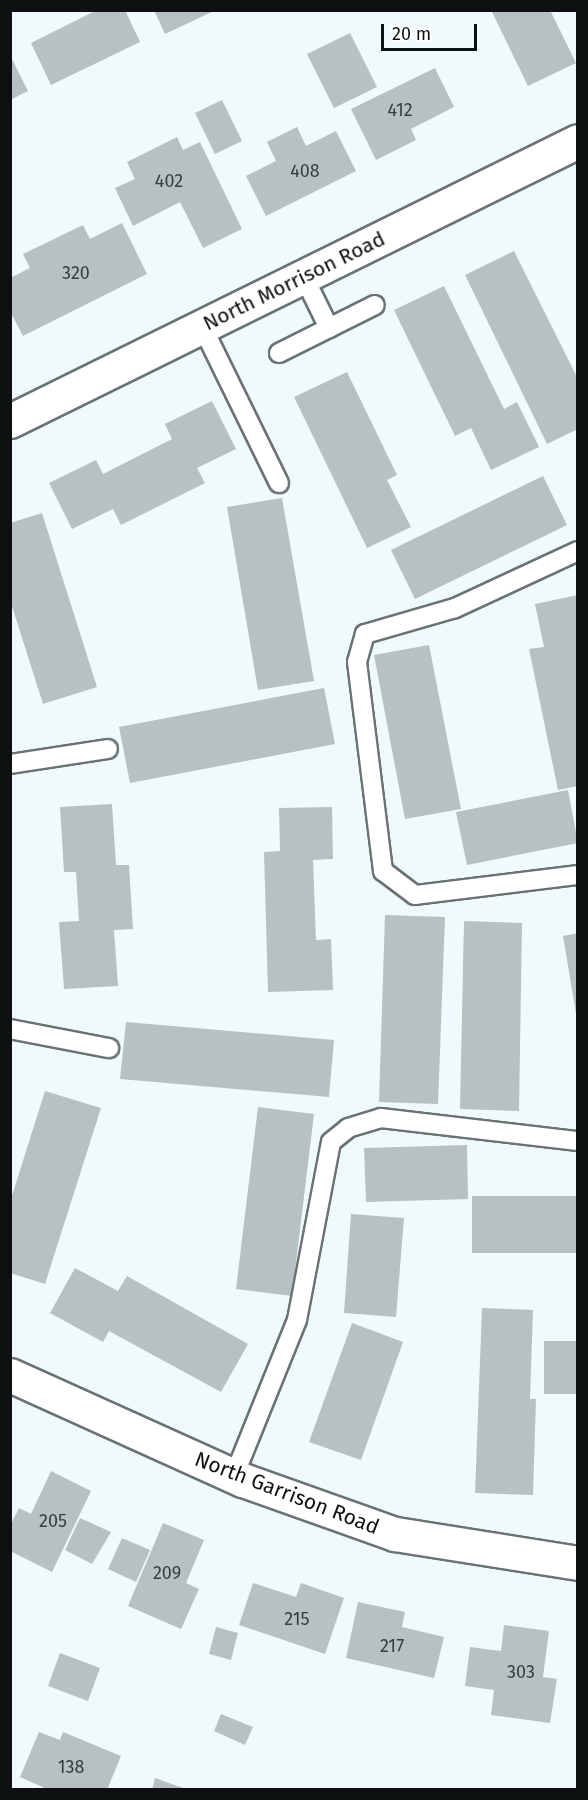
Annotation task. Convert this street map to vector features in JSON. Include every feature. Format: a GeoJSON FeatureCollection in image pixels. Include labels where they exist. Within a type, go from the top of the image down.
{"type":"FeatureCollection","features":[{"type":"Feature","properties":{"kind":"street","name":"North Morrison Road"},"geometry":{"type":"LineString","coordinates":[[10,421],[578,141]]}},
{"type":"Feature","properties":{"kind":"street","name":"North Garrison Road"},"geometry":{"type":"LineString","coordinates":[[10,1376],[234,1476],[395,1534],[578,1563]]}},
{"type":"Feature","properties":{"kind":"lane"},"geometry":{"type":"LineString","coordinates":[[304,277],[329,328]]}},
{"type":"Feature","properties":{"kind":"lane"},"geometry":{"type":"LineString","coordinates":[[279,353],[375,305]]}},
{"type":"Feature","properties":{"kind":"lane"},"geometry":{"type":"LineString","coordinates":[[202,326],[279,483]]}},
{"type":"Feature","properties":{"kind":"lane"},"geometry":{"type":"LineString","coordinates":[[578,551],[455,608],[365,634],[357,662],[383,871],[415,895],[578,875]]}},
{"type":"Feature","properties":{"kind":"lane"},"geometry":{"type":"LineString","coordinates":[[10,764],[108,749]]}},
{"type":"Feature","properties":{"kind":"lane"},"geometry":{"type":"LineString","coordinates":[[10,1029],[109,1048]]}},
{"type":"Feature","properties":{"kind":"lane"},"geometry":{"type":"LineString","coordinates":[[234,1476],[297,1320],[332,1142],[348,1128],[381,1118],[578,1141]]}},
{"type":"Feature","properties":{"kind":"building"},"geometry":{"type":"Polygon","coordinates":[[[97,10],[125,10],[140,42],[51,85],[31,43],[97,10]]]}},
{"type":"Feature","properties":{"kind":"building"},"geometry":{"type":"Polygon","coordinates":[[[154,10],[216,10],[165,34],[154,10]]]}},
{"type":"Feature","properties":{"kind":"building"},"geometry":{"type":"Polygon","coordinates":[[[491,10],[550,10],[576,63],[528,86],[491,10]]]}},
{"type":"Feature","properties":{"kind":"building"},"geometry":{"type":"Polygon","coordinates":[[[350,33],[377,87],[334,108],[307,54],[350,33]]]}},
{"type":"Feature","properties":{"kind":"building"},"geometry":{"type":"Polygon","coordinates":[[[10,55],[28,91],[10,100],[10,55]]]}},
{"type":"Feature","properties":{"kind":"building"},"geometry":{"type":"Polygon","coordinates":[[[435,68],[454,107],[411,129],[416,140],[376,160],[351,109],[435,68]]]}},
{"type":"Feature","properties":{"kind":"building"},"geometry":{"type":"Polygon","coordinates":[[[222,100],[242,141],[215,154],[195,113],[222,100]]]}},
{"type":"Feature","properties":{"kind":"building"},"geometry":{"type":"Polygon","coordinates":[[[297,127],[306,146],[336,131],[356,171],[266,216],[246,176],[276,161],[267,142],[297,127]]]}},
{"type":"Feature","properties":{"kind":"building"},"geometry":{"type":"Polygon","coordinates":[[[177,137],[183,150],[200,142],[242,229],[203,248],[180,202],[133,226],[115,188],[135,179],[127,162],[177,137]]]}},
{"type":"Feature","properties":{"kind":"building"},"geometry":{"type":"Polygon","coordinates":[[[122,223],[147,274],[23,336],[10,311],[10,278],[30,268],[23,254],[83,225],[90,239],[122,223]]]}},
{"type":"Feature","properties":{"kind":"building"},"geometry":{"type":"Polygon","coordinates":[[[514,251],[578,379],[578,429],[547,444],[465,275],[514,251]]]}},
{"type":"Feature","properties":{"kind":"building"},"geometry":{"type":"Polygon","coordinates":[[[444,286],[504,409],[517,402],[539,447],[491,470],[471,428],[455,436],[394,310],[444,286]]]}},
{"type":"Feature","properties":{"kind":"building"},"geometry":{"type":"Polygon","coordinates":[[[347,372],[397,475],[387,480],[411,527],[367,548],[294,397],[347,372]]]}},
{"type":"Feature","properties":{"kind":"building"},"geometry":{"type":"Polygon","coordinates":[[[212,401],[236,449],[197,468],[205,483],[121,525],[113,509],[72,529],[49,483],[96,460],[103,474],[172,439],[165,424],[212,401]]]}},
{"type":"Feature","properties":{"kind":"building"},"geometry":{"type":"Polygon","coordinates":[[[543,476],[567,525],[415,599],[391,550],[543,476]]]}},
{"type":"Feature","properties":{"kind":"building"},"geometry":{"type":"Polygon","coordinates":[[[282,498],[314,681],[258,690],[227,507],[282,498]]]}},
{"type":"Feature","properties":{"kind":"building"},"geometry":{"type":"Polygon","coordinates":[[[42,513],[97,687],[43,704],[10,600],[10,523],[42,513]]]}},
{"type":"Feature","properties":{"kind":"building"},"geometry":{"type":"Polygon","coordinates":[[[578,595],[578,786],[558,790],[529,649],[544,647],[535,604],[578,595]]]}},
{"type":"Feature","properties":{"kind":"building"},"geometry":{"type":"Polygon","coordinates":[[[429,645],[461,809],[405,819],[374,655],[429,645]]]}},
{"type":"Feature","properties":{"kind":"building"},"geometry":{"type":"Polygon","coordinates":[[[324,688],[335,744],[130,783],[119,727],[324,688]]]}},
{"type":"Feature","properties":{"kind":"building"},"geometry":{"type":"Polygon","coordinates":[[[568,790],[578,843],[467,865],[456,812],[568,790]]]}},
{"type":"Feature","properties":{"kind":"building"},"geometry":{"type":"Polygon","coordinates":[[[112,804],[116,865],[129,865],[133,929],[114,930],[118,986],[64,989],[59,922],[79,921],[76,872],[64,872],[60,807],[112,804]]]}},
{"type":"Feature","properties":{"kind":"building"},"geometry":{"type":"Polygon","coordinates":[[[332,807],[333,859],[313,860],[316,940],[331,939],[333,990],[268,992],[264,852],[280,851],[279,808],[332,807]]]}},
{"type":"Feature","properties":{"kind":"building"},"geometry":{"type":"Polygon","coordinates":[[[385,915],[445,917],[438,1104],[379,1102],[385,915]]]}},
{"type":"Feature","properties":{"kind":"building"},"geometry":{"type":"Polygon","coordinates":[[[464,921],[522,923],[519,1111],[460,1109],[464,921]]]}},
{"type":"Feature","properties":{"kind":"building"},"geometry":{"type":"Polygon","coordinates":[[[578,933],[578,1014],[576,1014],[563,936],[578,933]]]}},
{"type":"Feature","properties":{"kind":"building"},"geometry":{"type":"Polygon","coordinates":[[[126,1022],[334,1040],[329,1097],[120,1079],[126,1022]]]}},
{"type":"Feature","properties":{"kind":"building"},"geometry":{"type":"Polygon","coordinates":[[[45,1091],[101,1108],[45,1284],[10,1273],[10,1202],[45,1091]]]}},
{"type":"Feature","properties":{"kind":"building"},"geometry":{"type":"Polygon","coordinates":[[[258,1107],[314,1114],[292,1296],[236,1289],[258,1107]]]}},
{"type":"Feature","properties":{"kind":"building"},"geometry":{"type":"Polygon","coordinates":[[[467,1145],[468,1199],[366,1202],[364,1148],[467,1145]]]}},
{"type":"Feature","properties":{"kind":"building"},"geometry":{"type":"Polygon","coordinates":[[[472,1196],[578,1196],[578,1253],[472,1253],[472,1196]]]}},
{"type":"Feature","properties":{"kind":"building"},"geometry":{"type":"Polygon","coordinates":[[[351,1214],[404,1218],[396,1317],[344,1313],[351,1214]]]}},
{"type":"Feature","properties":{"kind":"building"},"geometry":{"type":"Polygon","coordinates":[[[75,1268],[118,1291],[127,1276],[248,1344],[221,1392],[109,1331],[103,1342],[50,1313],[75,1268]]]}},
{"type":"Feature","properties":{"kind":"building"},"geometry":{"type":"Polygon","coordinates":[[[482,1308],[533,1310],[530,1399],[536,1399],[533,1495],[475,1493],[482,1308]]]}},
{"type":"Feature","properties":{"kind":"building"},"geometry":{"type":"Polygon","coordinates":[[[352,1323],[403,1342],[361,1460],[309,1442],[352,1323]]]}},
{"type":"Feature","properties":{"kind":"building"},"geometry":{"type":"Polygon","coordinates":[[[544,1341],[578,1341],[578,1394],[544,1394],[544,1341]]]}},
{"type":"Feature","properties":{"kind":"building"},"geometry":{"type":"Polygon","coordinates":[[[51,1471],[91,1491],[52,1572],[10,1551],[10,1526],[19,1508],[31,1514],[51,1471]]]}},
{"type":"Feature","properties":{"kind":"building"},"geometry":{"type":"Polygon","coordinates":[[[80,1518],[111,1532],[92,1564],[65,1550],[80,1518]]]}},
{"type":"Feature","properties":{"kind":"building"},"geometry":{"type":"Polygon","coordinates":[[[163,1523],[204,1540],[186,1583],[199,1589],[181,1629],[128,1606],[163,1523]]]}},
{"type":"Feature","properties":{"kind":"building"},"geometry":{"type":"Polygon","coordinates":[[[122,1538],[150,1550],[136,1582],[108,1569],[122,1538]]]}},
{"type":"Feature","properties":{"kind":"building"},"geometry":{"type":"Polygon","coordinates":[[[253,1583],[296,1597],[301,1583],[344,1598],[325,1654],[239,1625],[253,1583]]]}},
{"type":"Feature","properties":{"kind":"building"},"geometry":{"type":"Polygon","coordinates":[[[358,1602],[405,1612],[402,1627],[444,1637],[434,1678],[346,1658],[358,1602]]]}},
{"type":"Feature","properties":{"kind":"building"},"geometry":{"type":"Polygon","coordinates":[[[504,1625],[549,1631],[543,1677],[557,1679],[550,1723],[491,1715],[494,1690],[465,1686],[470,1647],[501,1651],[504,1625]]]}},
{"type":"Feature","properties":{"kind":"building"},"geometry":{"type":"Polygon","coordinates":[[[216,1627],[238,1633],[231,1660],[209,1654],[216,1627]]]}},
{"type":"Feature","properties":{"kind":"building"},"geometry":{"type":"Polygon","coordinates":[[[60,1653],[100,1668],[88,1701],[48,1686],[60,1653]]]}},
{"type":"Feature","properties":{"kind":"building"},"geometry":{"type":"Polygon","coordinates":[[[221,1714],[253,1727],[245,1745],[214,1731],[221,1714]]]}},
{"type":"Feature","properties":{"kind":"building"},"geometry":{"type":"Polygon","coordinates":[[[39,1732],[60,1740],[63,1732],[121,1756],[107,1790],[49,1790],[20,1777],[39,1732]]]}},
{"type":"Feature","properties":{"kind":"building"},"geometry":{"type":"Polygon","coordinates":[[[155,1778],[186,1789],[186,1790],[152,1790],[155,1778]]]}}]}
